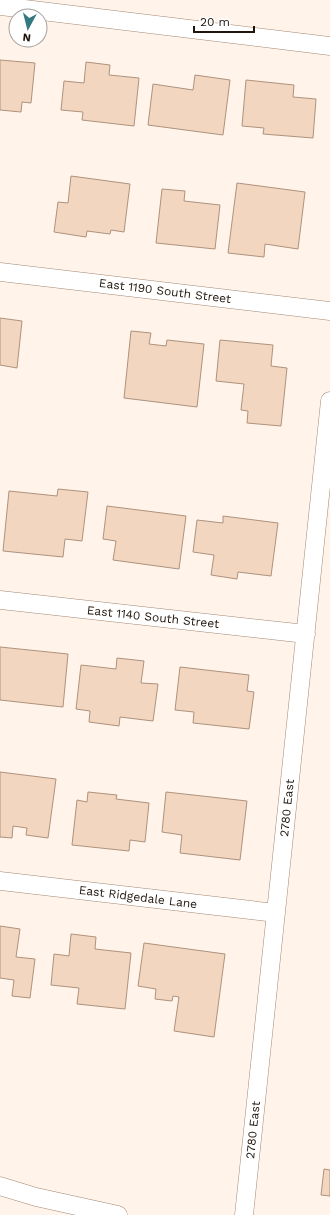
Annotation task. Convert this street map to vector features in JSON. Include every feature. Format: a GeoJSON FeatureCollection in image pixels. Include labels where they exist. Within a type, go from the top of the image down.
{"type":"FeatureCollection","features":[{"type":"Feature","properties":{"kind":"street"},"geometry":{"type":"LineString","coordinates":[[0,6],[330,46]]}},
{"type":"Feature","properties":{"kind":"street","name":"East 1190 South Street"},"geometry":{"type":"LineString","coordinates":[[0,272],[330,311]]}},
{"type":"Feature","properties":{"kind":"street","name":"2780 East"},"geometry":{"type":"LineString","coordinates":[[244,1215],[330,401]]}},
{"type":"Feature","properties":{"kind":"street","name":"East 1140 South Street"},"geometry":{"type":"LineString","coordinates":[[0,600],[306,634]]}},
{"type":"Feature","properties":{"kind":"street","name":"East Ridgedale Lane"},"geometry":{"type":"LineString","coordinates":[[0,881],[276,913]]}},
{"type":"Feature","properties":{"kind":"street"},"geometry":{"type":"LineString","coordinates":[[0,1186],[36,1197],[118,1215]]}},
{"type":"Feature","properties":{"kind":"building"},"geometry":{"type":"Polygon","coordinates":[[[0,60],[35,63],[31,103],[22,102],[21,112],[0,110],[0,60]]]}},
{"type":"Feature","properties":{"kind":"building"},"geometry":{"type":"Polygon","coordinates":[[[86,62],[110,65],[109,75],[139,78],[134,126],[82,120],[83,112],[61,110],[64,81],[84,83],[86,62]]]}},
{"type":"Feature","properties":{"kind":"building"},"geometry":{"type":"Polygon","coordinates":[[[195,75],[230,80],[223,135],[148,125],[153,84],[193,90],[195,75]]]}},
{"type":"Feature","properties":{"kind":"building"},"geometry":{"type":"Polygon","coordinates":[[[246,80],[294,85],[293,97],[316,99],[313,138],[263,134],[264,128],[242,126],[246,80]]]}},
{"type":"Feature","properties":{"kind":"building"},"geometry":{"type":"Polygon","coordinates":[[[71,176],[130,184],[124,232],[111,230],[110,234],[87,231],[86,237],[54,232],[58,202],[68,203],[71,176]]]}},
{"type":"Feature","properties":{"kind":"building"},"geometry":{"type":"Polygon","coordinates":[[[237,183],[305,192],[298,249],[265,244],[264,257],[228,253],[237,183]]]}},
{"type":"Feature","properties":{"kind":"building"},"geometry":{"type":"Polygon","coordinates":[[[162,189],[185,191],[184,201],[220,205],[215,249],[156,243],[162,189]]]}},
{"type":"Feature","properties":{"kind":"building"},"geometry":{"type":"Polygon","coordinates":[[[0,318],[22,321],[17,368],[0,365],[0,318]]]}},
{"type":"Feature","properties":{"kind":"building"},"geometry":{"type":"Polygon","coordinates":[[[131,331],[151,333],[149,344],[166,346],[167,340],[204,344],[197,407],[124,398],[131,331]]]}},
{"type":"Feature","properties":{"kind":"building"},"geometry":{"type":"Polygon","coordinates":[[[220,340],[273,345],[271,366],[287,368],[281,426],[247,423],[248,411],[241,410],[244,384],[216,381],[220,340]]]}},
{"type":"Feature","properties":{"kind":"building"},"geometry":{"type":"Polygon","coordinates":[[[58,489],[88,492],[82,541],[65,539],[63,557],[3,551],[9,491],[57,496],[58,489]]]}},
{"type":"Feature","properties":{"kind":"building"},"geometry":{"type":"Polygon","coordinates":[[[107,506],[186,516],[179,569],[113,560],[116,541],[103,539],[107,506]]]}},
{"type":"Feature","properties":{"kind":"building"},"geometry":{"type":"Polygon","coordinates":[[[223,516],[278,523],[271,576],[238,572],[237,579],[211,575],[214,555],[193,552],[197,520],[223,523],[223,516]]]}},
{"type":"Feature","properties":{"kind":"building"},"geometry":{"type":"Polygon","coordinates":[[[0,647],[68,654],[63,707],[0,700],[0,647]]]}},
{"type":"Feature","properties":{"kind":"building"},"geometry":{"type":"Polygon","coordinates":[[[117,658],[144,661],[141,683],[158,684],[153,721],[120,717],[119,726],[89,722],[90,711],[76,709],[81,665],[116,669],[117,658]]]}},
{"type":"Feature","properties":{"kind":"building"},"geometry":{"type":"Polygon","coordinates":[[[180,667],[249,675],[247,691],[254,692],[249,729],[193,723],[194,712],[175,710],[180,667]]]}},
{"type":"Feature","properties":{"kind":"building"},"geometry":{"type":"Polygon","coordinates":[[[0,772],[56,779],[48,838],[26,835],[27,828],[13,826],[12,838],[0,837],[0,772]]]}},
{"type":"Feature","properties":{"kind":"building"},"geometry":{"type":"Polygon","coordinates":[[[88,792],[117,795],[116,799],[149,803],[145,842],[130,840],[129,851],[72,845],[77,800],[87,802],[88,792]]]}},
{"type":"Feature","properties":{"kind":"building"},"geometry":{"type":"Polygon","coordinates":[[[166,792],[247,801],[240,860],[180,853],[182,835],[162,832],[166,792]]]}},
{"type":"Feature","properties":{"kind":"building"},"geometry":{"type":"Polygon","coordinates":[[[0,926],[20,929],[16,957],[35,959],[30,998],[12,996],[14,980],[0,978],[0,926]]]}},
{"type":"Feature","properties":{"kind":"building"},"geometry":{"type":"Polygon","coordinates":[[[71,934],[96,937],[95,949],[131,953],[125,1009],[77,1004],[79,988],[51,985],[54,954],[69,956],[71,934]]]}},
{"type":"Feature","properties":{"kind":"building"},"geometry":{"type":"Polygon","coordinates":[[[144,943],[225,954],[214,1037],[174,1031],[179,997],[173,996],[172,1001],[155,999],[156,989],[138,986],[144,943]]]}},
{"type":"Feature","properties":{"kind":"building"},"geometry":{"type":"Polygon","coordinates":[[[324,1169],[330,1170],[330,1196],[321,1195],[324,1169]]]}}]}
